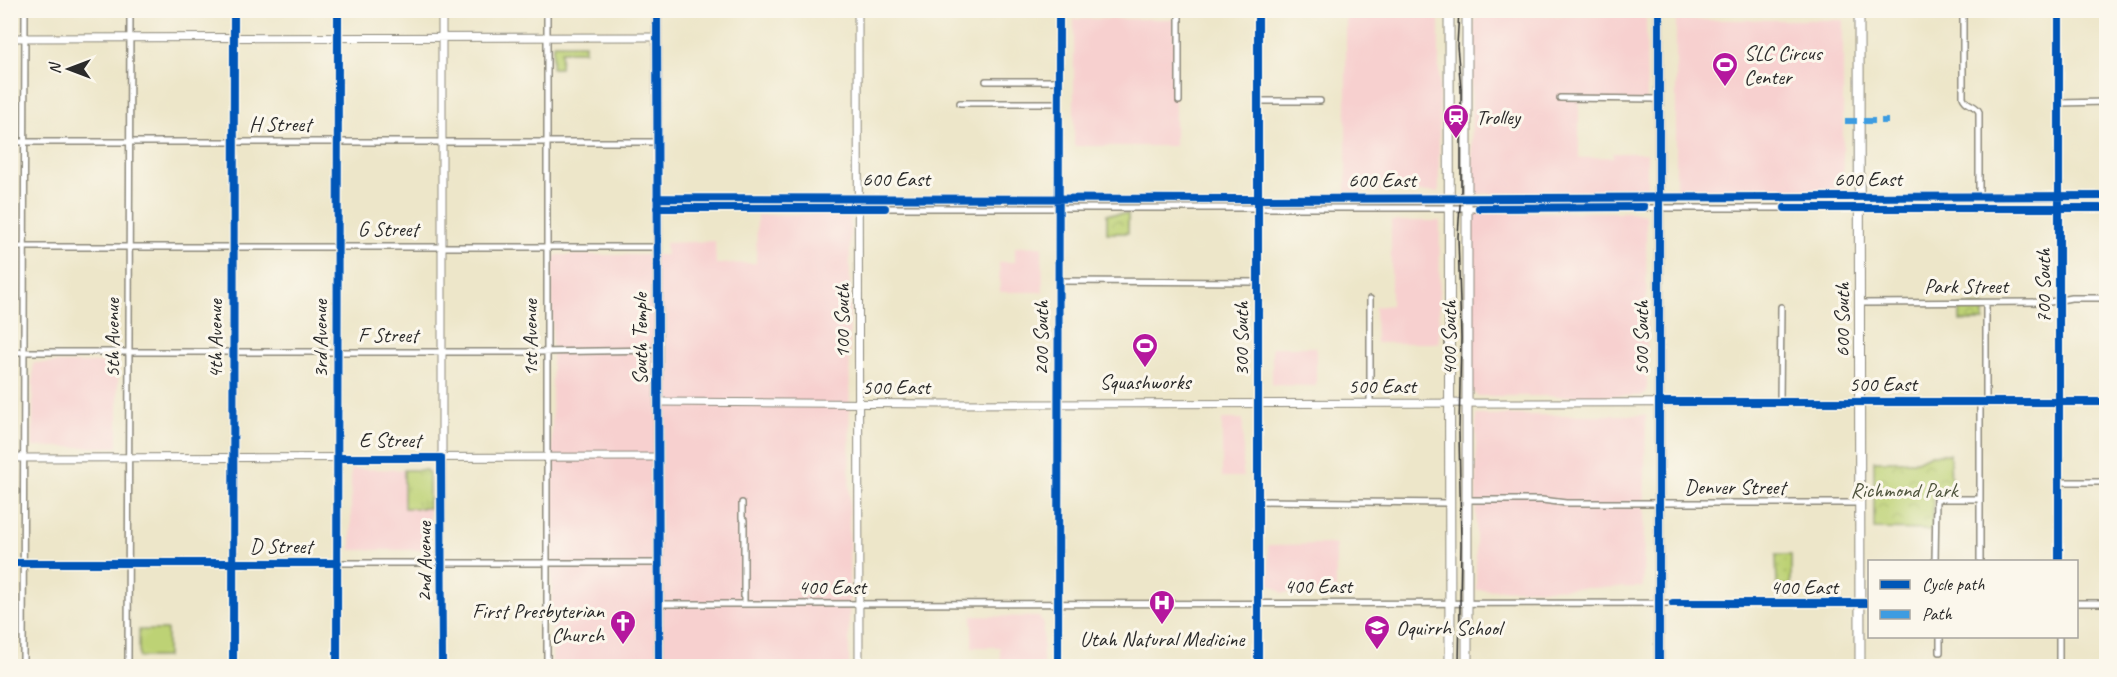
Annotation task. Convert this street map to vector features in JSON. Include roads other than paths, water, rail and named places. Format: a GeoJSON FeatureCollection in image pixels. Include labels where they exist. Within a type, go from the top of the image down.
{"type":"FeatureCollection","features":[{"type":"Feature","properties":{"kind":"main road","name":"South Temple"},"geometry":{"type":"LineString","coordinates":[[657,10],[659,666]]}},
{"type":"Feature","properties":{"kind":"main road","name":"400 South"},"geometry":{"type":"LineString","coordinates":[[1449,10],[1450,666]]}},
{"type":"Feature","properties":{"kind":"main road","name":"400 South"},"geometry":{"type":"LineString","coordinates":[[1467,10],[1467,666]]}},
{"type":"Feature","properties":{"kind":"main road","name":"500 South"},"geometry":{"type":"LineString","coordinates":[[1659,10],[1659,666]]}},
{"type":"Feature","properties":{"kind":"main road","name":"600 South"},"geometry":{"type":"LineString","coordinates":[[1859,10],[1860,503],[1865,603],[1860,666]]}},
{"type":"Feature","properties":{"kind":"street"},"geometry":{"type":"LineString","coordinates":[[23,666],[25,10]]}},
{"type":"Feature","properties":{"kind":"street","name":"5th Avenue"},"geometry":{"type":"LineString","coordinates":[[128,666],[130,10]]}},
{"type":"Feature","properties":{"kind":"street","name":"4th Avenue"},"geometry":{"type":"LineString","coordinates":[[233,666],[234,10]]}},
{"type":"Feature","properties":{"kind":"street","name":"3rd Avenue"},"geometry":{"type":"LineString","coordinates":[[337,666],[338,10]]}},
{"type":"Feature","properties":{"kind":"street","name":"2nd Avenue"},"geometry":{"type":"LineString","coordinates":[[442,10],[442,666]]}},
{"type":"Feature","properties":{"kind":"street","name":"1st Avenue"},"geometry":{"type":"LineString","coordinates":[[547,10],[547,666]]}},
{"type":"Feature","properties":{"kind":"street","name":"100 South"},"geometry":{"type":"LineString","coordinates":[[858,10],[859,666]]}},
{"type":"Feature","properties":{"kind":"street","name":"200 South"},"geometry":{"type":"LineString","coordinates":[[1058,666],[1059,10]]}},
{"type":"Feature","properties":{"kind":"street"},"geometry":{"type":"LineString","coordinates":[[1179,10],[1179,101]]}},
{"type":"Feature","properties":{"kind":"street","name":"300 South"},"geometry":{"type":"LineString","coordinates":[[1258,10],[1258,666]]}},
{"type":"Feature","properties":{"kind":"street"},"geometry":{"type":"LineString","coordinates":[[1963,10],[1963,97],[1979,112],[1979,197]]}},
{"type":"Feature","properties":{"kind":"street","name":"700 South"},"geometry":{"type":"LineString","coordinates":[[2059,10],[2059,560]]}},
{"type":"Feature","properties":{"kind":"street"},"geometry":{"type":"LineString","coordinates":[[10,38],[657,37]]}},
{"type":"Feature","properties":{"kind":"street"},"geometry":{"type":"LineString","coordinates":[[986,81],[1059,81]]}},
{"type":"Feature","properties":{"kind":"street"},"geometry":{"type":"LineString","coordinates":[[1560,98],[1659,99]]}},
{"type":"Feature","properties":{"kind":"street"},"geometry":{"type":"LineString","coordinates":[[1258,101],[1320,101]]}},
{"type":"Feature","properties":{"kind":"street"},"geometry":{"type":"LineString","coordinates":[[2059,103],[2106,102]]}},
{"type":"Feature","properties":{"kind":"street"},"geometry":{"type":"LineString","coordinates":[[960,103],[1059,103]]}},
{"type":"Feature","properties":{"kind":"street","name":"H Street"},"geometry":{"type":"LineString","coordinates":[[10,142],[657,142]]}},
{"type":"Feature","properties":{"kind":"street","name":"600 East"},"geometry":{"type":"LineString","coordinates":[[657,198],[1394,198],[1450,203],[1468,208],[1602,208],[1741,197],[2106,196]]}},
{"type":"Feature","properties":{"kind":"street"},"geometry":{"type":"LineString","coordinates":[[732,197],[733,208]]}},
{"type":"Feature","properties":{"kind":"street"},"geometry":{"type":"LineString","coordinates":[[791,197],[791,208]]}},
{"type":"Feature","properties":{"kind":"street"},"geometry":{"type":"LineString","coordinates":[[905,197],[905,208]]}},
{"type":"Feature","properties":{"kind":"street"},"geometry":{"type":"LineString","coordinates":[[1741,197],[1741,208]]}},
{"type":"Feature","properties":{"kind":"street"},"geometry":{"type":"LineString","coordinates":[[1787,197],[1787,207]]}},
{"type":"Feature","properties":{"kind":"street"},"geometry":{"type":"LineString","coordinates":[[927,198],[927,208]]}},
{"type":"Feature","properties":{"kind":"street"},"geometry":{"type":"LineString","coordinates":[[967,198],[967,208]]}},
{"type":"Feature","properties":{"kind":"street"},"geometry":{"type":"LineString","coordinates":[[983,198],[983,208]]}},
{"type":"Feature","properties":{"kind":"street"},"geometry":{"type":"LineString","coordinates":[[1341,198],[1341,208]]}},
{"type":"Feature","properties":{"kind":"street"},"geometry":{"type":"LineString","coordinates":[[1394,198],[1394,208]]}},
{"type":"Feature","properties":{"kind":"street","name":"600 East"},"geometry":{"type":"LineString","coordinates":[[657,208],[1394,208],[1450,203],[1468,198],[1602,198],[1741,208],[2106,208]]}},
{"type":"Feature","properties":{"kind":"street"},"geometry":{"type":"LineString","coordinates":[[1516,198],[1516,208]]}},
{"type":"Feature","properties":{"kind":"street"},"geometry":{"type":"LineString","coordinates":[[1561,198],[1561,208]]}},
{"type":"Feature","properties":{"kind":"street"},"geometry":{"type":"LineString","coordinates":[[1602,198],[1602,208]]}},
{"type":"Feature","properties":{"kind":"street"},"geometry":{"type":"LineString","coordinates":[[1129,199],[1129,208]]}},
{"type":"Feature","properties":{"kind":"street"},"geometry":{"type":"LineString","coordinates":[[1189,199],[1189,208]]}},
{"type":"Feature","properties":{"kind":"street","name":"G Street"},"geometry":{"type":"LineString","coordinates":[[10,247],[657,247]]}},
{"type":"Feature","properties":{"kind":"street"},"geometry":{"type":"LineString","coordinates":[[1059,281],[1258,282]]}},
{"type":"Feature","properties":{"kind":"street","name":"Park Street"},"geometry":{"type":"LineString","coordinates":[[1861,303],[2050,302],[2071,298],[2106,298]]}},
{"type":"Feature","properties":{"kind":"street"},"geometry":{"type":"LineString","coordinates":[[1370,299],[1370,403]]}},
{"type":"Feature","properties":{"kind":"street"},"geometry":{"type":"LineString","coordinates":[[1980,560],[1986,303]]}},
{"type":"Feature","properties":{"kind":"street"},"geometry":{"type":"LineString","coordinates":[[1780,402],[1781,307]]}},
{"type":"Feature","properties":{"kind":"street","name":"F Street"},"geometry":{"type":"LineString","coordinates":[[10,352],[658,350]]}},
{"type":"Feature","properties":{"kind":"street","name":"500 East"},"geometry":{"type":"LineString","coordinates":[[658,402],[859,404],[2106,402]]}},
{"type":"Feature","properties":{"kind":"street","name":"E Street"},"geometry":{"type":"LineString","coordinates":[[10,458],[659,457]]}},
{"type":"Feature","properties":{"kind":"street"},"geometry":{"type":"LineString","coordinates":[[2059,482],[2106,482]]}},
{"type":"Feature","properties":{"kind":"street"},"geometry":{"type":"LineString","coordinates":[[1935,560],[1936,500],[1980,499]]}},
{"type":"Feature","properties":{"kind":"street","name":"Denver Street"},"geometry":{"type":"LineString","coordinates":[[1467,500],[1542,500],[1566,503],[1860,503]]}},
{"type":"Feature","properties":{"kind":"street"},"geometry":{"type":"LineString","coordinates":[[1258,501],[1450,503]]}},
{"type":"Feature","properties":{"kind":"street"},"geometry":{"type":"LineString","coordinates":[[742,503],[744,604]]}},
{"type":"Feature","properties":{"kind":"street","name":"D Street"},"geometry":{"type":"LineString","coordinates":[[10,562],[659,563]]}},
{"type":"Feature","properties":{"kind":"street","name":"400 East"},"geometry":{"type":"LineString","coordinates":[[659,604],[1865,603]]}},
{"type":"Feature","properties":{"kind":"street"},"geometry":{"type":"LineString","coordinates":[[2078,603],[2106,603]]}},
{"type":"Feature","properties":{"kind":"street"},"geometry":{"type":"LineString","coordinates":[[1940,638],[1940,652]]}},
{"type":"Feature","properties":{"kind":"street"},"geometry":{"type":"LineString","coordinates":[[2059,638],[2060,666]]}},
{"type":"Feature","properties":{"kind":"tram line"},"geometry":{"type":"LineString","coordinates":[[1459,10],[1457,46],[1461,89],[1461,190],[1458,236],[1461,338],[1459,666]]}},
{"type":"Feature","properties":{"kind":"place","name":"SLC Circus Center"},"geometry":{"type":"Point","coordinates":[1725,88]}},
{"type":"Feature","properties":{"kind":"place","name":"Trolley"},"geometry":{"type":"Point","coordinates":[1456,140]}},
{"type":"Feature","properties":{"kind":"place","name":"Squashworks"},"geometry":{"type":"Point","coordinates":[1145,369]}},
{"type":"Feature","properties":{"kind":"place","name":"Utah Natural Medicine"},"geometry":{"type":"Point","coordinates":[1162,626]}},
{"type":"Feature","properties":{"kind":"place","name":"First Presbyterian Church"},"geometry":{"type":"Point","coordinates":[623,646]}},
{"type":"Feature","properties":{"kind":"place","name":"Oquirrh School"},"geometry":{"type":"Point","coordinates":[1377,651]}},
{"type":"Feature","properties":{"kind":"park label","name":"Richmond Park"},"geometry":{"type":"Point","coordinates":[1904,490]}}]}
